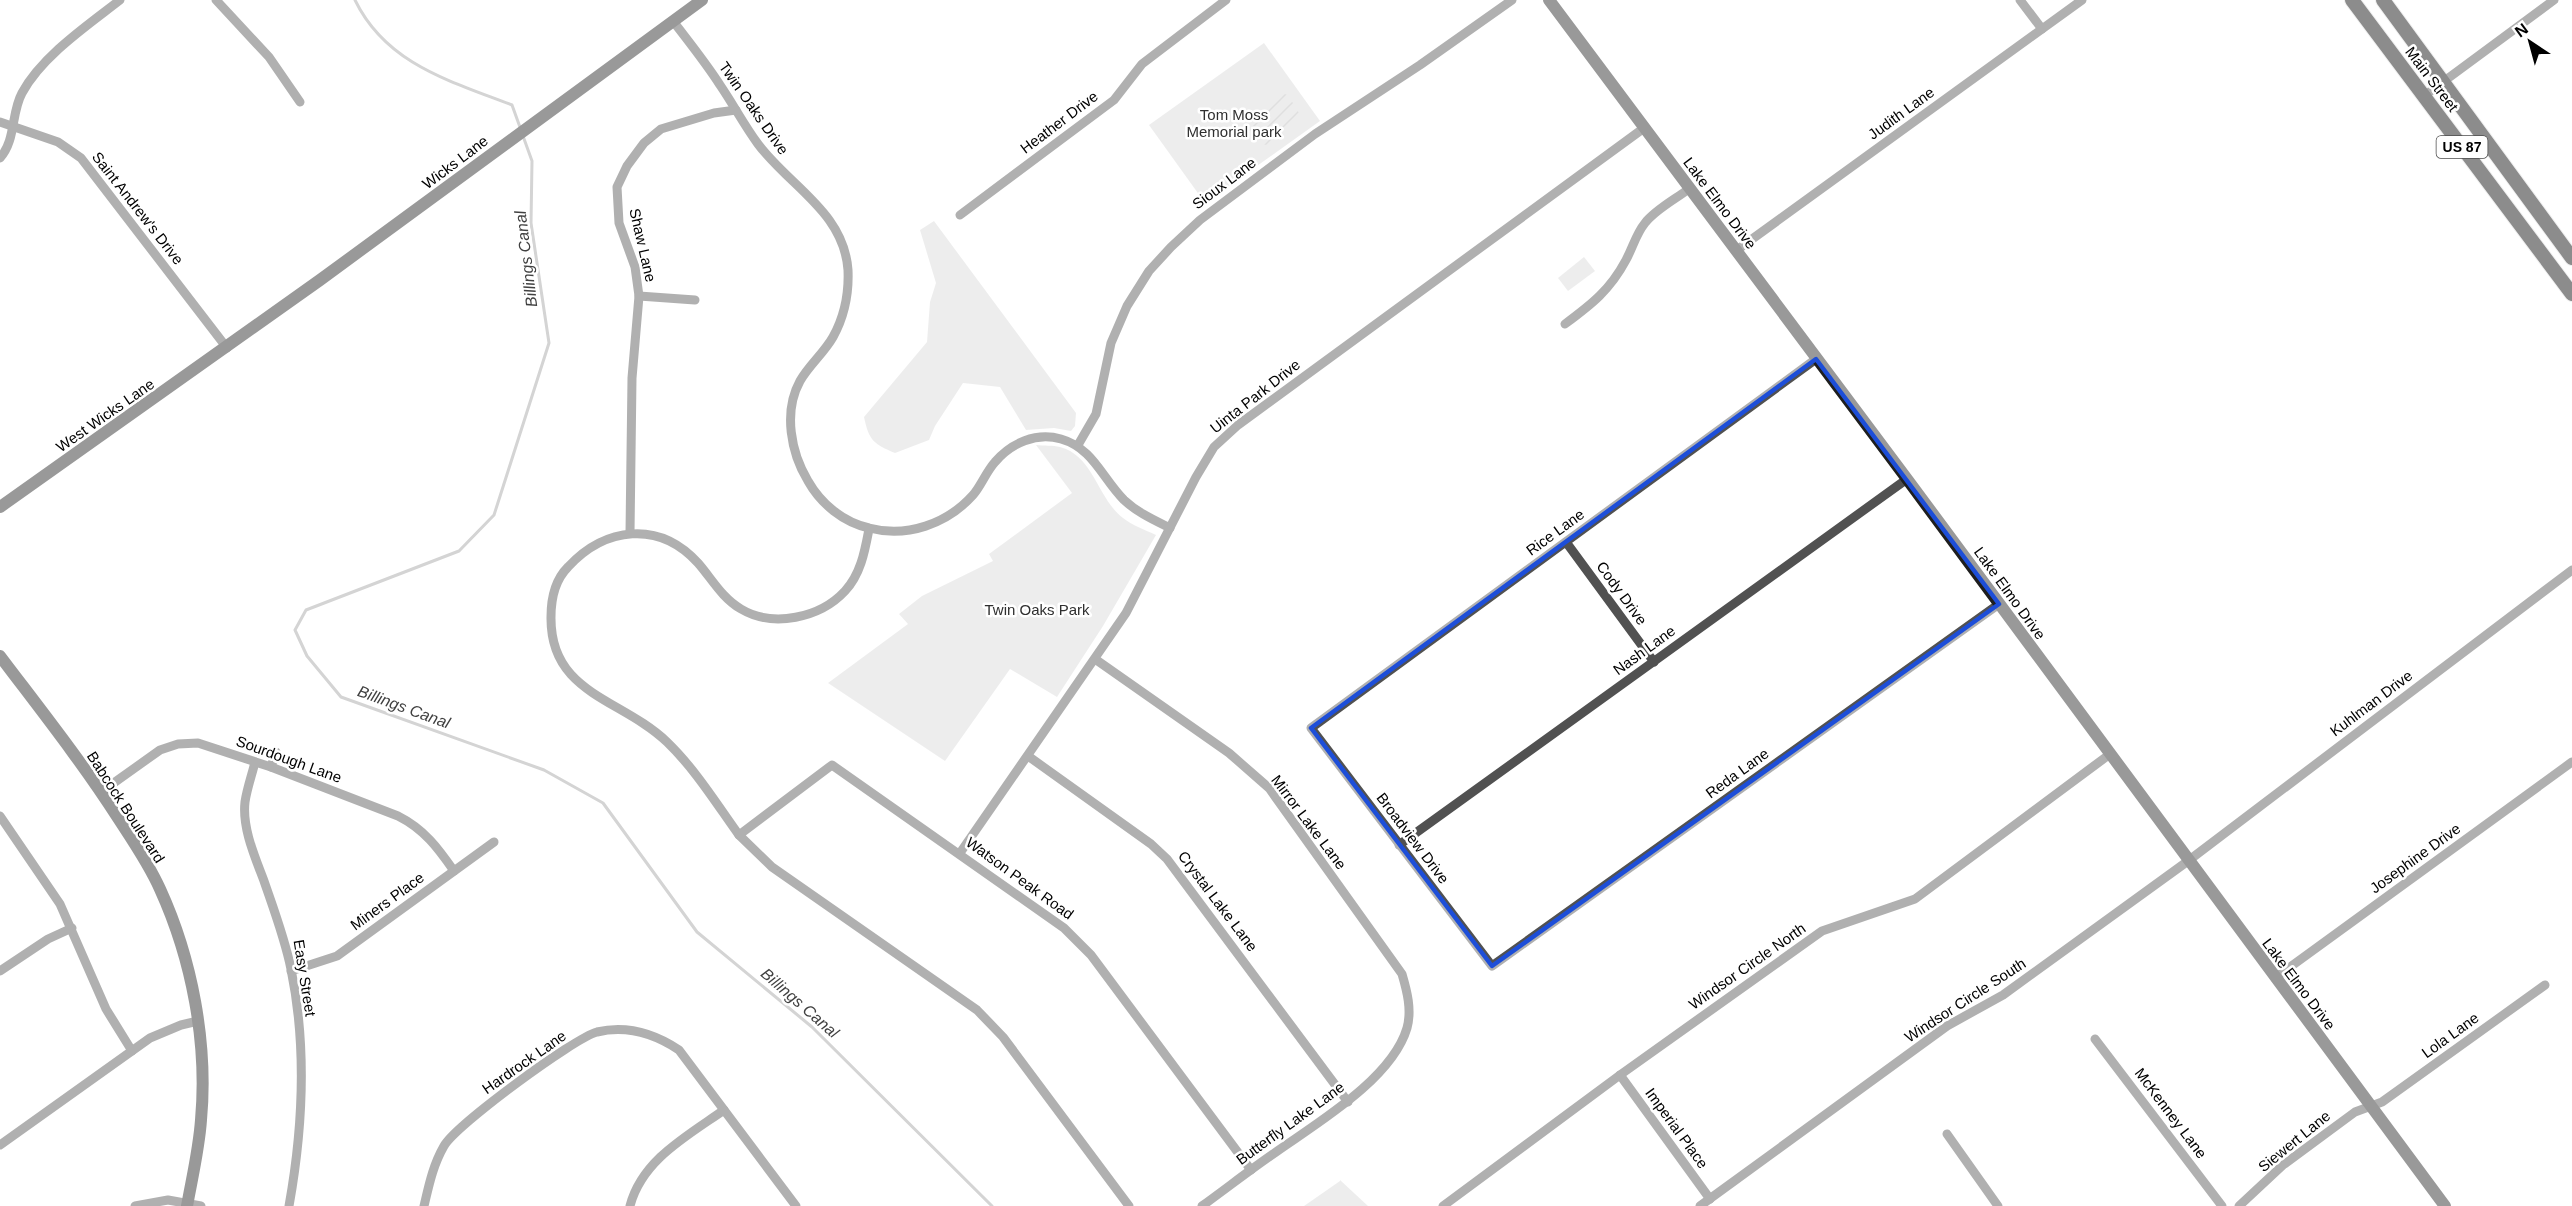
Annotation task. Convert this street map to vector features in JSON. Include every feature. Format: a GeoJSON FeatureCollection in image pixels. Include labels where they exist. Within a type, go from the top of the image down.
{"type":"FeatureCollection","features":[{"type":"Feature","properties":{"kind":"main road","name":"Wicks Lane"},"geometry":{"type":"LineString","coordinates":[[226,348],[702,0]]}},
{"type":"Feature","properties":{"kind":"main road","name":"Lake Elmo Drive"},"geometry":{"type":"LineString","coordinates":[[1549,0],[1907,478],[2187,861],[2445,1206]]}},
{"type":"Feature","properties":{"kind":"main road","name":"Main Street"},"geometry":{"type":"LineString","coordinates":[[2352,0],[2572,294]]}},
{"type":"Feature","properties":{"kind":"main road","name":"Main Street"},"geometry":{"type":"LineString","coordinates":[[2383,0],[2572,258]]}},
{"type":"Feature","properties":{"kind":"main road","name":"West Wicks Lane"},"geometry":{"type":"LineString","coordinates":[[0,507],[226,348]]}},
{"type":"Feature","properties":{"kind":"main road","name":"Babcock Boulevard"},"geometry":{"type":"LineString","coordinates":[[0,656],[101,792],[140,851],[160,889],[190,977],[198,1021],[201,1056],[201,1119],[187,1204]]}},
{"type":"Feature","properties":{"kind":"street"},"geometry":{"type":"LineString","coordinates":[[0,158],[8,146],[21,94],[40,67],[120,0]]}},
{"type":"Feature","properties":{"kind":"street"},"geometry":{"type":"LineString","coordinates":[[216,0],[269,57],[300,102]]}},
{"type":"Feature","properties":{"kind":"street","name":"Heather Drive"},"geometry":{"type":"LineString","coordinates":[[960,215],[1114,100],[1142,64],[1226,0]]}},
{"type":"Feature","properties":{"kind":"street","name":"Sioux Lane"},"geometry":{"type":"LineString","coordinates":[[1078,445],[1096,414],[1111,343],[1127,306],[1149,272],[1171,247],[1200,220],[1316,134],[1512,0]]}},
{"type":"Feature","properties":{"kind":"street"},"geometry":{"type":"LineString","coordinates":[[2020,0],[2042,29]]}},
{"type":"Feature","properties":{"kind":"street","name":"Judith Lane"},"geometry":{"type":"LineString","coordinates":[[1737,250],[2082,0]]}},
{"type":"Feature","properties":{"kind":"street"},"geometry":{"type":"LineString","coordinates":[[2424,96],[2554,0]]}},
{"type":"Feature","properties":{"kind":"street","name":"Twin Oaks Drive"},"geometry":{"type":"LineString","coordinates":[[674,21],[776,167],[814,200],[845,247],[848,292],[844,310],[833,338],[800,382],[791,408],[792,436],[799,466],[815,494],[841,518],[869,529],[904,532],[931,525],[955,512],[974,494],[994,463],[1009,448],[1040,436],[1060,438],[1078,445],[1095,461],[1123,499],[1140,513],[1170,528]]}},
{"type":"Feature","properties":{"kind":"street","name":"Shaw Lane"},"geometry":{"type":"LineString","coordinates":[[630,533],[632,378],[639,296],[635,267],[619,223],[617,187],[627,166],[644,143],[661,129],[714,113],[736,110]]}},
{"type":"Feature","properties":{"kind":"street","name":"Saint Andrew's Drive"},"geometry":{"type":"LineString","coordinates":[[0,122],[58,142],[81,158],[226,348]]}},
{"type":"Feature","properties":{"kind":"street","name":"Uinta Park Drive"},"geometry":{"type":"LineString","coordinates":[[960,853],[1126,613],[1214,447],[1238,425],[1644,128]]}},
{"type":"Feature","properties":{"kind":"street"},"geometry":{"type":"LineString","coordinates":[[1565,324],[1595,302],[1612,284],[1627,258],[1636,235],[1647,220],[1690,188]]}},
{"type":"Feature","properties":{"kind":"street"},"geometry":{"type":"LineString","coordinates":[[639,296],[695,300]]}},
{"type":"Feature","properties":{"kind":"street","name":"Rice Lane"},"geometry":{"type":"LineString","coordinates":[[1311,728],[1816,359]]}},
{"type":"Feature","properties":{"kind":"street","name":"Nash Lane"},"geometry":{"type":"LineString","coordinates":[[1399,845],[1907,478]]}},
{"type":"Feature","properties":{"kind":"street"},"geometry":{"type":"LineString","coordinates":[[869,529],[864,554],[856,574],[845,591],[821,609],[795,618],[766,618],[741,609],[723,595],[696,561],[671,541],[652,535],[630,533],[604,540],[581,553],[564,570],[551,600],[550,638],[563,666],[582,687],[643,721],[666,741],[692,768],[739,835],[772,867],[977,1010],[1003,1037],[1129,1206]]}},
{"type":"Feature","properties":{"kind":"street","name":"Cody Drive"},"geometry":{"type":"LineString","coordinates":[[1566,542],[1654,662]]}},
{"type":"Feature","properties":{"kind":"street","name":"Kuhlman Drive"},"geometry":{"type":"LineString","coordinates":[[2187,861],[2572,570]]}},
{"type":"Feature","properties":{"kind":"street","name":"Reda Lane"},"geometry":{"type":"LineString","coordinates":[[1492,966],[1999,604]]}},
{"type":"Feature","properties":{"kind":"street","name":"Mirror Lake Lane"},"geometry":{"type":"LineString","coordinates":[[1095,658],[1229,753],[1269,788],[1402,974],[1408,993],[1407,1028]]}},
{"type":"Feature","properties":{"kind":"street","name":"Broadview Drive"},"geometry":{"type":"LineString","coordinates":[[1311,728],[1492,966]]}},
{"type":"Feature","properties":{"kind":"street","name":"Sourdough Lane"},"geometry":{"type":"LineString","coordinates":[[101,792],[160,750],[178,744],[198,743],[271,767],[415,825],[433,840],[454,871]]}},
{"type":"Feature","properties":{"kind":"street"},"geometry":{"type":"LineString","coordinates":[[271,767],[276,752]]}},
{"type":"Feature","properties":{"kind":"street","name":"Windsor Circle North"},"geometry":{"type":"LineString","coordinates":[[1443,1206],[1620,1075],[1822,931],[1915,899],[2110,754]]}},
{"type":"Feature","properties":{"kind":"street","name":"Crystal Lake Lane"},"geometry":{"type":"LineString","coordinates":[[1028,756],[1151,844],[1167,859],[1348,1102]]}},
{"type":"Feature","properties":{"kind":"street","name":"Easy Street"},"geometry":{"type":"LineString","coordinates":[[255,762],[245,802],[245,820],[251,845],[283,935],[291,971],[301,1056],[302,1094],[298,1158],[289,1206]]}},
{"type":"Feature","properties":{"kind":"street","name":"Josephine Drive"},"geometry":{"type":"LineString","coordinates":[[2275,978],[2572,762]]}},
{"type":"Feature","properties":{"kind":"street","name":"Watson Peak Road"},"geometry":{"type":"LineString","coordinates":[[739,835],[832,765],[1064,928],[1091,955],[1251,1170]]}},
{"type":"Feature","properties":{"kind":"street"},"geometry":{"type":"LineString","coordinates":[[0,816],[46,880],[72,928],[106,1009],[132,1051]]}},
{"type":"Feature","properties":{"kind":"street","name":"Miners Place"},"geometry":{"type":"LineString","coordinates":[[291,971],[337,956],[494,842]]}},
{"type":"Feature","properties":{"kind":"street","name":"Windsor Circle South"},"geometry":{"type":"LineString","coordinates":[[1700,1206],[1947,1026],[2003,995],[2187,861]]}},
{"type":"Feature","properties":{"kind":"street"},"geometry":{"type":"LineString","coordinates":[[0,971],[48,939],[72,928]]}},
{"type":"Feature","properties":{"kind":"street","name":"Lola Lane"},"geometry":{"type":"LineString","coordinates":[[2372,1107],[2545,985]]}},
{"type":"Feature","properties":{"kind":"street"},"geometry":{"type":"LineString","coordinates":[[0,1145],[132,1051],[166,1030],[198,1021]]}},
{"type":"Feature","properties":{"kind":"street","name":"Butterfly Lake Lane"},"geometry":{"type":"LineString","coordinates":[[1202,1206],[1348,1102],[1393,1055],[1407,1028]]}},
{"type":"Feature","properties":{"kind":"street","name":"Hardrock Lane"},"geometry":{"type":"LineString","coordinates":[[424,1206],[431,1175],[445,1143],[471,1118],[566,1048],[597,1032],[631,1030],[659,1037],[679,1050],[796,1206]]}},
{"type":"Feature","properties":{"kind":"street","name":"McKenney Lane"},"geometry":{"type":"LineString","coordinates":[[2095,1039],[2222,1206]]}},
{"type":"Feature","properties":{"kind":"street","name":"Imperial Place"},"geometry":{"type":"LineString","coordinates":[[1620,1075],[1710,1199]]}},
{"type":"Feature","properties":{"kind":"street","name":"Siewert Lane"},"geometry":{"type":"LineString","coordinates":[[2239,1206],[2283,1165],[2355,1112],[2372,1107]]}},
{"type":"Feature","properties":{"kind":"street"},"geometry":{"type":"LineString","coordinates":[[630,1206],[634,1191],[649,1168],[668,1150],[724,1110]]}},
{"type":"Feature","properties":{"kind":"street"},"geometry":{"type":"LineString","coordinates":[[1947,1134],[1998,1206]]}},
{"type":"Feature","properties":{"kind":"street"},"geometry":{"type":"LineString","coordinates":[[135,1206],[168,1200],[201,1206]]}},
{"type":"Feature","properties":{"kind":"highlighted area"},"geometry":{"type":"Polygon","coordinates":[[[1816,359],[1999,604],[1492,966],[1311,728],[1816,359]]]}},
{"type":"Feature","properties":{"kind":"green space","name":"Tom Moss Memorial park"},"geometry":{"type":"Polygon","coordinates":[[[1264,43],[1320,121],[1205,203],[1149,125],[1264,43]]]}},
{"type":"Feature","properties":{"kind":"green space"},"geometry":{"type":"Polygon","coordinates":[[[1281,93],[1288,95],[1299,113],[1296,123],[1268,145],[1260,144],[1249,130],[1252,117],[1264,104],[1281,93]]]}},
{"type":"Feature","properties":{"kind":"green space"},"geometry":{"type":"Polygon","coordinates":[[[934,221],[1076,413],[1075,426],[1071,431],[1054,428],[1026,430],[1000,387],[963,383],[935,426],[929,440],[895,453],[877,444],[870,437],[864,417],[927,342],[930,302],[936,283],[920,230],[934,221]]]}},
{"type":"Feature","properties":{"kind":"green space"},"geometry":{"type":"Polygon","coordinates":[[[1584,257],[1595,271],[1568,291],[1558,278],[1584,257]]]}},
{"type":"Feature","properties":{"kind":"green space","name":"Twin Oaks Park"},"geometry":{"type":"Polygon","coordinates":[[[1036,445],[1057,446],[1081,459],[1114,510],[1130,523],[1156,535],[1103,626],[1057,697],[1010,669],[945,761],[828,683],[908,624],[899,614],[922,596],[993,561],[989,554],[1072,493],[1036,445]]]}},
{"type":"Feature","properties":{"kind":"green space"},"geometry":{"type":"Polygon","coordinates":[[[1340,1181],[1368,1206],[1304,1206],[1340,1181]]]}},
{"type":"Feature","properties":{"kind":"waterway","name":"Billings Canal"},"geometry":{"type":"LineString","coordinates":[[355,0],[368,22],[402,55],[443,78],[512,105],[521,130]]}},
{"type":"Feature","properties":{"kind":"waterway","name":"Billings Canal"},"geometry":{"type":"LineString","coordinates":[[523,136],[532,161],[531,223],[549,343],[494,515],[459,551],[306,610],[295,630],[307,656],[341,697],[544,770],[603,803],[697,932],[812,1027],[992,1206]]}}]}
